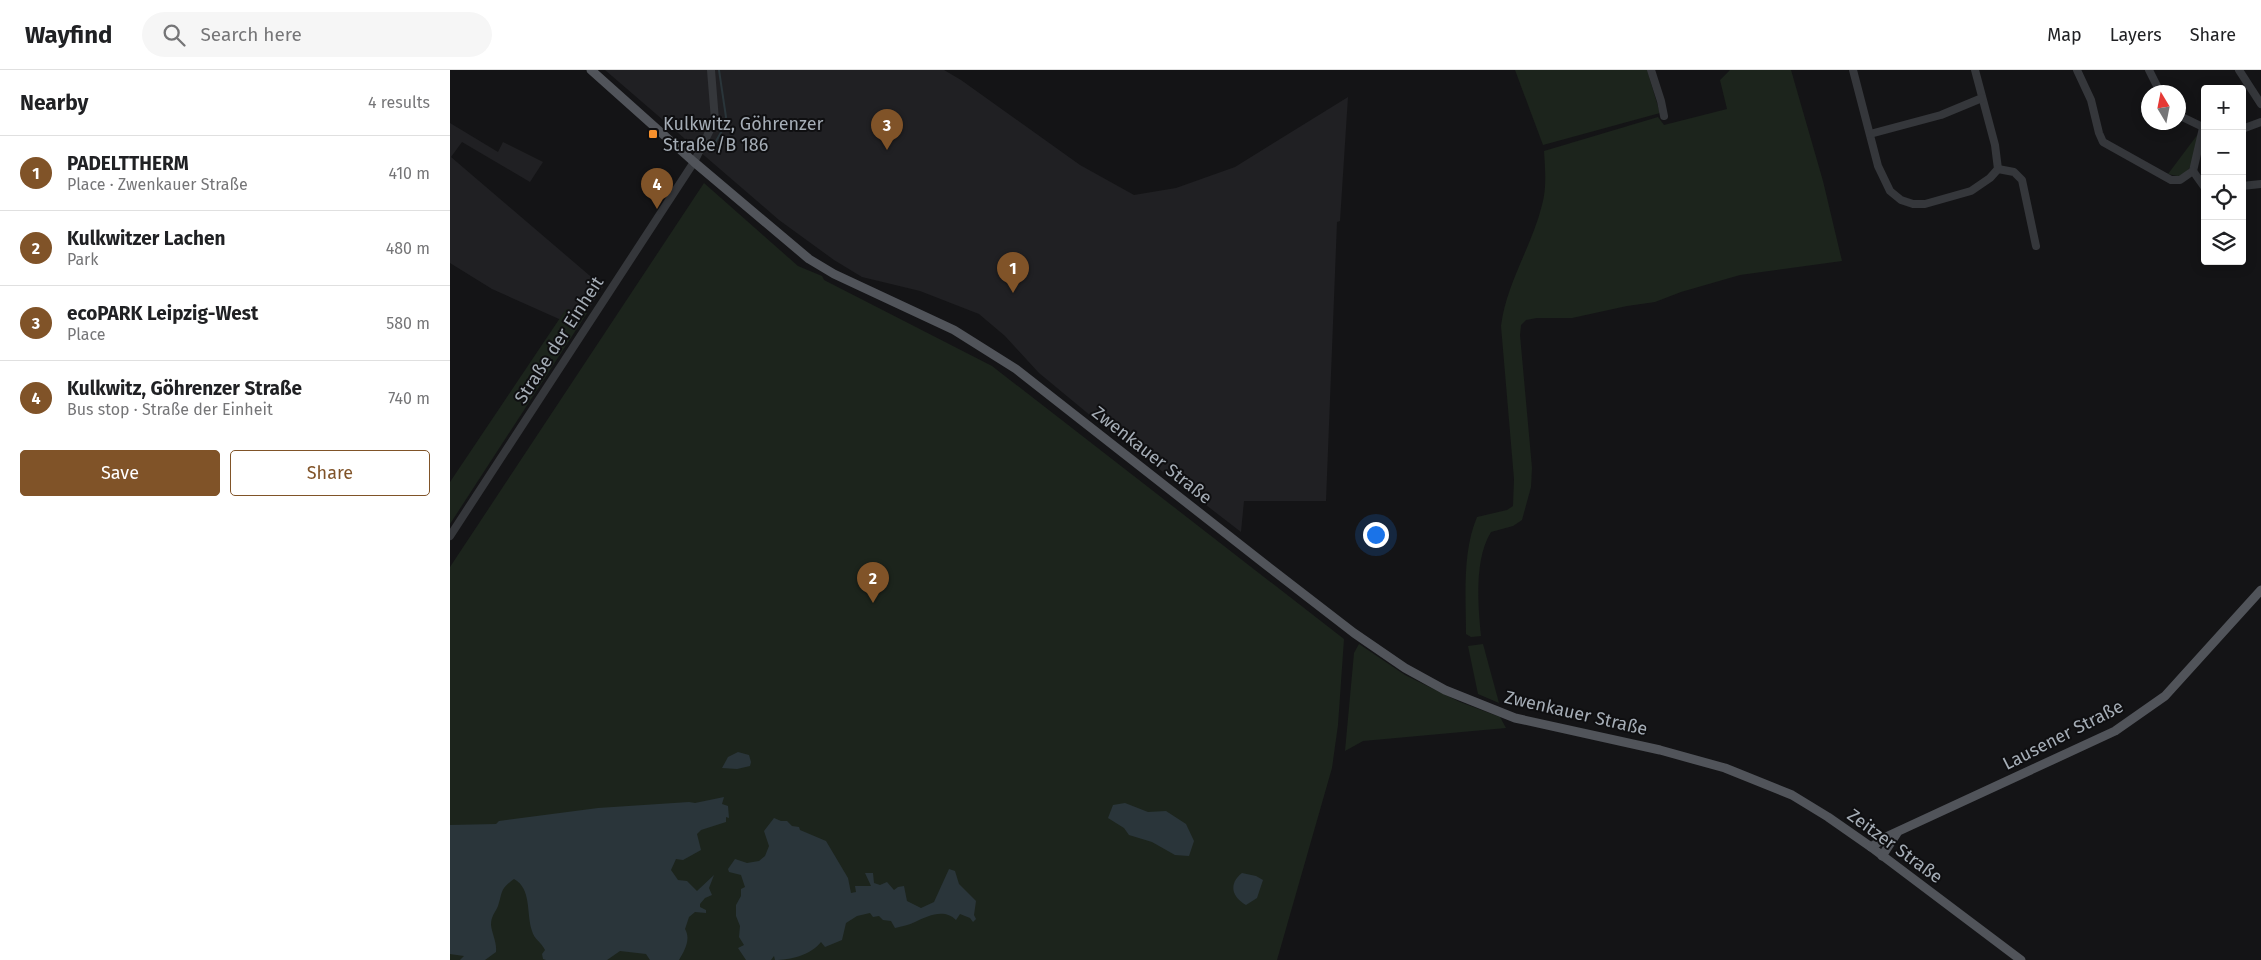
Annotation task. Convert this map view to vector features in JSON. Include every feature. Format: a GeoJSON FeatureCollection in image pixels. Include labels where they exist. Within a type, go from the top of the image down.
{"type":"FeatureCollection","features":[{"type":"Feature","properties":{"kind":"main road","name":"Zwenkauer Straße"},"geometry":{"type":"LineString","coordinates":[[590,70],[694,162],[809,259],[834,274],[973,340],[1026,375],[1384,655],[1425,680],[1515,718],[1623,740],[1740,774]]}},
{"type":"Feature","properties":{"kind":"main road","name":"Lausener Straße"},"geometry":{"type":"LineString","coordinates":[[1871,848],[1888,836],[2115,731],[2165,696],[2261,590]]}},
{"type":"Feature","properties":{"kind":"main road","name":"Zeitzer Straße"},"geometry":{"type":"LineString","coordinates":[[1740,774],[1792,795],[1828,818],[2021,960]]}},
{"type":"Feature","properties":{"kind":"main road"},"geometry":{"type":"LineString","coordinates":[[1882,856],[1897,833]]}},
{"type":"Feature","properties":{"kind":"street","name":"Straße der Einheit"},"geometry":{"type":"LineString","coordinates":[[450,536],[694,162],[715,120],[711,70]]}},
{"type":"Feature","properties":{"kind":"street"},"geometry":{"type":"LineString","coordinates":[[1651,70],[1664,116]]}},
{"type":"Feature","properties":{"kind":"street"},"geometry":{"type":"LineString","coordinates":[[1853,70],[1878,166],[1890,192],[1901,200],[1913,204],[1932,202],[1971,191],[1990,178],[1998,169],[1995,145],[1975,70]]}},
{"type":"Feature","properties":{"kind":"street"},"geometry":{"type":"LineString","coordinates":[[2077,70],[2091,100],[2098,133],[2103,142],[2171,180],[2180,180],[2193,171],[2203,130]]}},
{"type":"Feature","properties":{"kind":"street"},"geometry":{"type":"LineString","coordinates":[[2150,70],[2157,85]]}},
{"type":"Feature","properties":{"kind":"street"},"geometry":{"type":"LineString","coordinates":[[2239,70],[2261,104]]}},
{"type":"Feature","properties":{"kind":"street"},"geometry":{"type":"LineString","coordinates":[[1870,134],[1941,115],[1982,98]]}},
{"type":"Feature","properties":{"kind":"street"},"geometry":{"type":"LineString","coordinates":[[2186,119],[2201,126]]}},
{"type":"Feature","properties":{"kind":"street"},"geometry":{"type":"LineString","coordinates":[[2246,128],[2261,122]]}},
{"type":"Feature","properties":{"kind":"street"},"geometry":{"type":"LineString","coordinates":[[1998,169],[2014,172],[2022,180],[2036,246]]}},
{"type":"Feature","properties":{"kind":"street"},"geometry":{"type":"LineString","coordinates":[[2193,171],[2201,182]]}},
{"type":"Feature","properties":{"kind":"street"},"geometry":{"type":"LineString","coordinates":[[2246,186],[2261,184]]}},
{"type":"Feature","properties":{"kind":"shaded area"},"geometry":{"type":"Polygon","coordinates":[[[605,70],[944,70],[961,80],[1080,165],[1134,195],[1176,188],[1235,167],[1348,97],[1340,221],[1337,222],[1326,501],[1244,501],[1241,532],[1097,421],[1039,373],[1005,336],[979,314],[920,291],[862,277],[834,260],[779,220],[605,70]]]}},
{"type":"Feature","properties":{"kind":"shaded area"},"geometry":{"type":"Polygon","coordinates":[[[1515,70],[1647,70],[1660,113],[1543,145],[1515,70]]]}},
{"type":"Feature","properties":{"kind":"shaded area"},"geometry":{"type":"Polygon","coordinates":[[[1730,70],[1791,70],[1823,181],[1842,261],[1740,275],[1681,292],[1655,302],[1572,318],[1537,318],[1526,320],[1521,325],[1520,335],[1532,468],[1531,487],[1522,520],[1513,526],[1491,532],[1486,543],[1482,555],[1478,583],[1481,636],[1471,637],[1466,634],[1466,590],[1467,560],[1472,531],[1477,517],[1507,510],[1513,506],[1514,479],[1501,326],[1508,295],[1538,220],[1544,198],[1544,151],[1658,117],[1664,125],[1727,109],[1720,80],[1730,70]]]}},
{"type":"Feature","properties":{"kind":"shaded area"},"geometry":{"type":"Polygon","coordinates":[[[450,123],[498,152],[503,142],[543,162],[530,182],[462,142],[451,157],[603,287],[577,327],[492,289],[450,263],[450,123]]]}},
{"type":"Feature","properties":{"kind":"shaded area"},"geometry":{"type":"Polygon","coordinates":[[[2198,134],[2193,157],[2186,173],[2182,177],[2168,174],[2198,134]]]}},
{"type":"Feature","properties":{"kind":"shaded area"},"geometry":{"type":"Polygon","coordinates":[[[704,183],[798,266],[822,276],[824,280],[992,366],[1344,639],[1338,725],[1332,768],[1277,960],[450,960],[450,567],[704,183]]]}},
{"type":"Feature","properties":{"kind":"shaded area"},"geometry":{"type":"Polygon","coordinates":[[[566,309],[587,313],[450,524],[450,482],[566,309]]]}},
{"type":"Feature","properties":{"kind":"shaded area"},"geometry":{"type":"Polygon","coordinates":[[[1359,644],[1405,675],[1460,702],[1500,717],[1506,728],[1363,741],[1345,751],[1354,653],[1359,644]]]}},
{"type":"Feature","properties":{"kind":"shaded area"},"geometry":{"type":"Polygon","coordinates":[[[1483,644],[1499,703],[1478,694],[1468,646],[1483,644]]]}},
{"type":"Feature","properties":{"kind":"shaded area"},"geometry":{"type":"Polygon","coordinates":[[[738,752],[749,755],[750,766],[737,769],[722,768],[728,757],[738,752]]]}},
{"type":"Feature","properties":{"kind":"shaded area"},"geometry":{"type":"Polygon","coordinates":[[[724,797],[722,804],[728,806],[729,818],[726,817],[726,822],[701,830],[697,834],[701,850],[683,860],[676,859],[671,870],[678,880],[687,881],[697,891],[714,875],[709,888],[712,895],[705,898],[700,904],[700,907],[706,910],[706,913],[695,912],[689,917],[685,929],[687,944],[679,960],[650,960],[646,954],[620,951],[607,960],[543,959],[542,954],[545,950],[532,931],[524,889],[514,879],[501,894],[492,919],[491,925],[496,952],[485,960],[460,960],[464,956],[450,954],[450,825],[496,824],[499,821],[598,808],[695,803],[724,797]]]}},
{"type":"Feature","properties":{"kind":"shaded area"},"geometry":{"type":"Polygon","coordinates":[[[1125,803],[1148,812],[1166,811],[1186,824],[1194,841],[1189,856],[1175,855],[1152,842],[1129,835],[1124,828],[1108,818],[1113,805],[1125,803]]]}},
{"type":"Feature","properties":{"kind":"shaded area"},"geometry":{"type":"Polygon","coordinates":[[[774,818],[787,821],[792,826],[799,827],[800,830],[826,841],[848,878],[851,893],[856,892],[855,886],[871,886],[865,873],[873,873],[874,883],[880,885],[887,882],[894,890],[904,886],[907,901],[921,908],[934,902],[949,869],[955,871],[959,884],[976,901],[974,915],[976,919],[973,922],[970,918],[960,914],[956,920],[946,914],[936,914],[895,928],[891,921],[883,920],[879,916],[873,917],[870,913],[857,916],[846,923],[842,940],[825,947],[821,942],[817,947],[800,956],[787,959],[775,960],[774,956],[771,960],[746,960],[738,948],[744,945],[739,937],[740,926],[736,916],[736,905],[741,896],[741,889],[745,887],[741,875],[729,872],[728,869],[735,859],[747,863],[759,861],[765,856],[769,846],[764,831],[774,818]]]}},
{"type":"Feature","properties":{"kind":"shaded area"},"geometry":{"type":"Polygon","coordinates":[[[1242,873],[1256,876],[1263,880],[1257,898],[1246,905],[1235,894],[1233,886],[1242,873]]]}},
{"type":"Feature","properties":{"kind":"waterway"},"geometry":{"type":"LineString","coordinates":[[711,150],[723,129],[726,117],[719,70]]}},
{"type":"Feature","properties":{"kind":"place","name":"Kulkwitz, Göhrenzer Straße/B 186"},"geometry":{"type":"Point","coordinates":[653,134]}},
{"type":"Feature","properties":{"kind":"place","name":"ecoPARK Leipzig-West"},"geometry":{"type":"Point","coordinates":[887,150]}},
{"type":"Feature","properties":{"kind":"place","name":"Kulkwitz, Göhrenzer Straße"},"geometry":{"type":"Point","coordinates":[657,209]}},
{"type":"Feature","properties":{"kind":"place","name":"PADELTTHERM"},"geometry":{"type":"Point","coordinates":[1013,293]}},
{"type":"Feature","properties":{"kind":"place","name":"Kulkwitzer Lachen"},"geometry":{"type":"Point","coordinates":[873,603]}}]}
